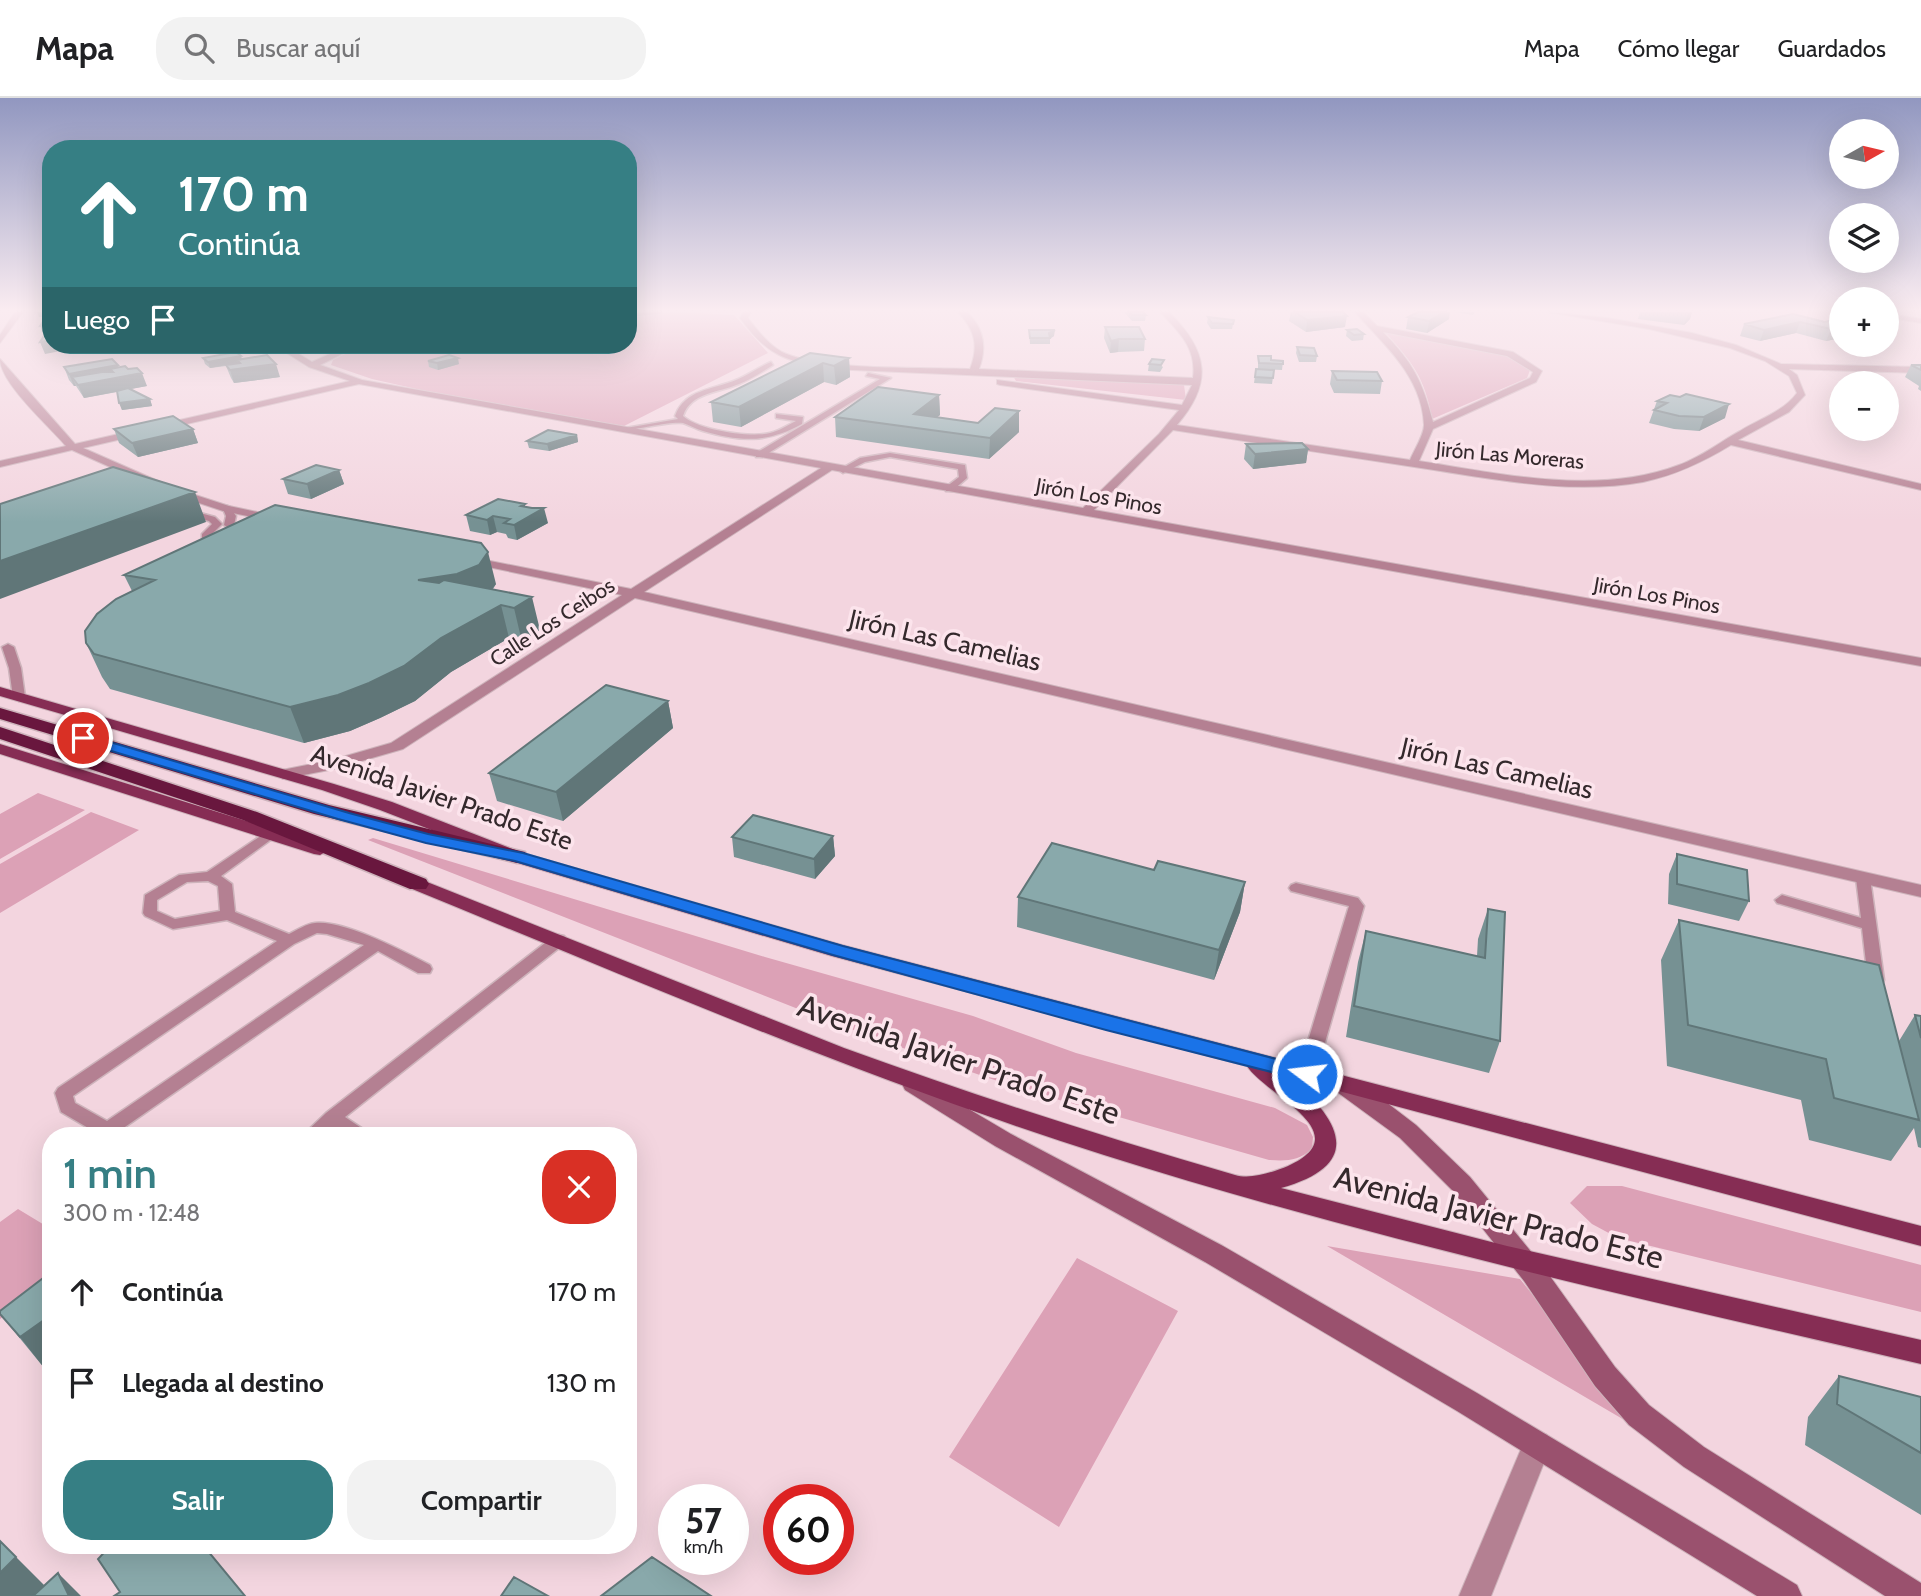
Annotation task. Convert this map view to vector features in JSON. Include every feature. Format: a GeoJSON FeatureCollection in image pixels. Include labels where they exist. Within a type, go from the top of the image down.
{"type":"FeatureCollection","features":[{"type":"Feature","properties":{"kind":"highway"},"geometry":{"type":"LineString","coordinates":[[0,713],[300,804],[426,838],[517,857]]}},
{"type":"Feature","properties":{"kind":"highway"},"geometry":{"type":"LineString","coordinates":[[0,733],[250,816],[418,884]]}},
{"type":"Feature","properties":{"kind":"main road","name":"Avenida Javier Prado Este"},"geometry":{"type":"LineString","coordinates":[[0,691],[386,806],[517,857],[852,955],[1921,1236]]}},
{"type":"Feature","properties":{"kind":"main road","name":"Avenida Javier Prado Este"},"geometry":{"type":"LineString","coordinates":[[0,749],[271,834],[418,884],[907,1080],[1110,1148],[1244,1188],[1524,1260],[1921,1352]]}},
{"type":"Feature","properties":{"kind":"main road"},"geometry":{"type":"LineString","coordinates":[[1244,1188],[1289,1178],[1314,1166],[1327,1149],[1328,1140],[1324,1128],[1308,1107],[1286,1086],[1247,1058]]}},
{"type":"Feature","properties":{"kind":"main road"},"geometry":{"type":"LineString","coordinates":[[907,1080],[1003,1140],[1214,1254],[1786,1596]]}},
{"type":"Feature","properties":{"kind":"main road"},"geometry":{"type":"LineString","coordinates":[[1339,1082],[1401,1124],[1442,1161],[1524,1260],[1637,1414],[1680,1447],[1913,1596]]}},
{"type":"Feature","properties":{"kind":"street"},"geometry":{"type":"LineString","coordinates":[[15,382],[73,447],[170,490],[227,509],[286,521]]}},
{"type":"Feature","properties":{"kind":"street"},"geometry":{"type":"LineString","coordinates":[[0,464],[360,382]]}},
{"type":"Feature","properties":{"kind":"street","name":"Jirón Los Pinos"},"geometry":{"type":"LineString","coordinates":[[360,382],[1921,662]]}},
{"type":"Feature","properties":{"kind":"street"},"geometry":{"type":"LineString","coordinates":[[1000,382],[1187,408]]}},
{"type":"Feature","properties":{"kind":"street"},"geometry":{"type":"LineString","coordinates":[[1085,513],[1172,428],[1187,408],[1198,382]]}},
{"type":"Feature","properties":{"kind":"street"},"geometry":{"type":"LineString","coordinates":[[1413,464],[1429,427],[1416,382]]}},
{"type":"Feature","properties":{"kind":"street"},"geometry":{"type":"LineString","coordinates":[[1429,427],[1529,382]]}},
{"type":"Feature","properties":{"kind":"street","name":"Jirón Las Moreras"},"geometry":{"type":"LineString","coordinates":[[1172,428],[1533,480],[1618,481],[1652,476],[1683,467],[1787,408],[1799,397],[1798,382]]}},
{"type":"Feature","properties":{"kind":"street"},"geometry":{"type":"LineString","coordinates":[[1730,441],[1921,487]]}},
{"type":"Feature","properties":{"kind":"street","name":"Calle Los Ceibos"},"geometry":{"type":"LineString","coordinates":[[283,774],[334,765],[397,746],[828,468]]}},
{"type":"Feature","properties":{"kind":"street","name":"Jirón Las Camelias"},"geometry":{"type":"LineString","coordinates":[[457,557],[635,594],[1921,891]]}},
{"type":"Feature","properties":{"kind":"street"},"geometry":{"type":"LineString","coordinates":[[1475,1596],[1537,1445]]}},
{"type":"Feature","properties":{"kind":"lane"},"geometry":{"type":"LineString","coordinates":[[681,421],[680,411],[693,397],[737,382]]}},
{"type":"Feature","properties":{"kind":"lane"},"geometry":{"type":"LineString","coordinates":[[760,454],[880,382]]}},
{"type":"Feature","properties":{"kind":"lane"},"geometry":{"type":"LineString","coordinates":[[624,429],[681,421],[687,425],[753,437],[771,436],[800,419],[779,416]]}},
{"type":"Feature","properties":{"kind":"lane"},"geometry":{"type":"LineString","coordinates":[[843,470],[863,460],[890,455],[962,467],[963,478],[949,489]]}},
{"type":"Feature","properties":{"kind":"lane"},"geometry":{"type":"LineString","coordinates":[[174,508],[212,519],[217,524],[205,536]]}},
{"type":"Feature","properties":{"kind":"lane"},"geometry":{"type":"LineString","coordinates":[[227,509],[231,516],[229,524]]}},
{"type":"Feature","properties":{"kind":"lane"},"geometry":{"type":"LineString","coordinates":[[262,527],[286,521]]}},
{"type":"Feature","properties":{"kind":"lane"},"geometry":{"type":"LineString","coordinates":[[8,647],[15,668],[19,696]]}},
{"type":"Feature","properties":{"kind":"lane"},"geometry":{"type":"LineString","coordinates":[[271,834],[211,876],[184,878],[150,898],[150,913],[173,924],[228,915],[289,940]]}},
{"type":"Feature","properties":{"kind":"lane"},"geometry":{"type":"LineString","coordinates":[[211,876],[225,884],[228,915]]}},
{"type":"Feature","properties":{"kind":"lane"},"geometry":{"type":"LineString","coordinates":[[1858,989],[1871,992],[1878,990],[1863,878]]}},
{"type":"Feature","properties":{"kind":"lane"},"geometry":{"type":"LineString","coordinates":[[1296,888],[1353,901],[1357,906],[1307,1074]]}},
{"type":"Feature","properties":{"kind":"lane"},"geometry":{"type":"LineString","coordinates":[[1782,900],[1868,925]]}},
{"type":"Feature","properties":{"kind":"lane"},"geometry":{"type":"LineString","coordinates":[[102,1127],[66,1107],[64,1093],[289,940],[315,928],[328,929],[377,944],[424,969]]}},
{"type":"Feature","properties":{"kind":"lane"},"geometry":{"type":"LineString","coordinates":[[322,1127],[559,940]]}},
{"type":"Feature","properties":{"kind":"lane"},"geometry":{"type":"LineString","coordinates":[[121,1127],[377,944]]}},
{"type":"Feature","properties":{"kind":"lane"},"geometry":{"type":"LineString","coordinates":[[332,1118],[346,1127]]}},
{"type":"Feature","properties":{"kind":"shaded area"},"geometry":{"type":"Polygon","coordinates":[[[385,382],[711,382],[624,426],[385,382]]]}},
{"type":"Feature","properties":{"kind":"shaded area"},"geometry":{"type":"Polygon","coordinates":[[[1024,382],[1136,382],[1184,385],[1186,400],[1024,382]]]}},
{"type":"Feature","properties":{"kind":"shaded area"},"geometry":{"type":"Polygon","coordinates":[[[1421,382],[1518,382],[1432,419],[1421,382]]]}},
{"type":"Feature","properties":{"kind":"shaded area"},"geometry":{"type":"Polygon","coordinates":[[[38,793],[85,810],[0,859],[0,814],[38,793]]]}},
{"type":"Feature","properties":{"kind":"shaded area"},"geometry":{"type":"Polygon","coordinates":[[[91,812],[139,830],[0,913],[0,864],[91,812]]]}},
{"type":"Feature","properties":{"kind":"shaded area"},"geometry":{"type":"Polygon","coordinates":[[[373,838],[765,957],[973,1016],[1076,1053],[1275,1108],[1307,1125],[1313,1137],[1312,1149],[1292,1159],[1269,1160],[1021,1089],[821,1018],[368,840],[373,838]]]}},
{"type":"Feature","properties":{"kind":"shaded area"},"geometry":{"type":"Polygon","coordinates":[[[1587,1186],[1622,1186],[1921,1265],[1921,1312],[1618,1238],[1592,1224],[1570,1203],[1587,1186]]]}},
{"type":"Feature","properties":{"kind":"shaded area"},"geometry":{"type":"Polygon","coordinates":[[[18,1209],[42,1224],[42,1285],[0,1319],[0,1222],[18,1209]]]}},
{"type":"Feature","properties":{"kind":"shaded area"},"geometry":{"type":"Polygon","coordinates":[[[1327,1246],[1520,1279],[1638,1428],[1327,1246]]]}},
{"type":"Feature","properties":{"kind":"shaded area"},"geometry":{"type":"Polygon","coordinates":[[[1077,1258],[1178,1311],[1059,1527],[949,1457],[1077,1258]]]}},
{"type":"Feature","properties":{"kind":"building"},"geometry":{"type":"Polygon","coordinates":[[[752,382],[787,382],[739,407],[711,402],[752,382]]]}},
{"type":"Feature","properties":{"kind":"building"},"geometry":{"type":"Polygon","coordinates":[[[878,387],[939,395],[914,414],[978,423],[995,408],[1019,411],[990,438],[835,417],[878,387]]]}},
{"type":"Feature","properties":{"kind":"building"},"geometry":{"type":"Polygon","coordinates":[[[128,388],[150,399],[119,403],[117,391],[128,388]]]}},
{"type":"Feature","properties":{"kind":"building"},"geometry":{"type":"Polygon","coordinates":[[[1686,394],[1729,404],[1704,417],[1679,416],[1654,410],[1667,403],[1657,401],[1670,395],[1680,397],[1686,394]]]}},
{"type":"Feature","properties":{"kind":"building"},"geometry":{"type":"Polygon","coordinates":[[[173,416],[193,429],[132,443],[114,429],[173,416]]]}},
{"type":"Feature","properties":{"kind":"building"},"geometry":{"type":"Polygon","coordinates":[[[548,430],[577,435],[547,444],[527,441],[548,430]]]}},
{"type":"Feature","properties":{"kind":"building"},"geometry":{"type":"Polygon","coordinates":[[[1302,443],[1308,449],[1255,454],[1246,444],[1302,443]]]}},
{"type":"Feature","properties":{"kind":"building"},"geometry":{"type":"Polygon","coordinates":[[[316,465],[339,470],[307,484],[283,479],[316,465]]]}},
{"type":"Feature","properties":{"kind":"building"},"geometry":{"type":"Polygon","coordinates":[[[113,467],[195,492],[0,561],[0,504],[113,467]]]}},
{"type":"Feature","properties":{"kind":"building"},"geometry":{"type":"Polygon","coordinates":[[[498,499],[525,504],[521,506],[544,508],[514,525],[504,523],[510,519],[493,516],[487,520],[466,515],[498,499]]]}},
{"type":"Feature","properties":{"kind":"building"},"geometry":{"type":"Polygon","coordinates":[[[275,505],[481,543],[488,552],[479,565],[457,574],[418,580],[439,583],[444,580],[532,597],[514,608],[501,605],[441,638],[404,666],[369,683],[338,695],[290,707],[94,654],[86,643],[85,631],[97,614],[116,599],[155,580],[124,575],[275,505]]]}},
{"type":"Feature","properties":{"kind":"building"},"geometry":{"type":"Polygon","coordinates":[[[606,685],[668,701],[556,792],[489,773],[606,685]]]}},
{"type":"Feature","properties":{"kind":"building"},"geometry":{"type":"Polygon","coordinates":[[[753,815],[833,836],[814,859],[732,837],[753,815]]]}},
{"type":"Feature","properties":{"kind":"building"},"geometry":{"type":"Polygon","coordinates":[[[1052,843],[1154,870],[1158,861],[1245,882],[1219,950],[1018,897],[1052,843]]]}},
{"type":"Feature","properties":{"kind":"building"},"geometry":{"type":"Polygon","coordinates":[[[1677,854],[1747,870],[1749,901],[1677,884],[1677,854]]]}},
{"type":"Feature","properties":{"kind":"building"},"geometry":{"type":"Polygon","coordinates":[[[1488,909],[1505,912],[1500,1041],[1354,1006],[1366,931],[1485,958],[1488,909]]]}},
{"type":"Feature","properties":{"kind":"building"},"geometry":{"type":"Polygon","coordinates":[[[1679,920],[1879,965],[1919,1120],[1834,1098],[1826,1059],[1688,1025],[1679,920]]]}},
{"type":"Feature","properties":{"kind":"building"},"geometry":{"type":"Polygon","coordinates":[[[1915,1015],[1921,1016],[1921,1038],[1915,1015]]]}},
{"type":"Feature","properties":{"kind":"building"},"geometry":{"type":"Polygon","coordinates":[[[42,1279],[42,1321],[20,1337],[0,1311],[42,1279]]]}},
{"type":"Feature","properties":{"kind":"building"},"geometry":{"type":"Polygon","coordinates":[[[1839,1376],[1921,1397],[1921,1453],[1837,1404],[1839,1376]]]}},
{"type":"Feature","properties":{"kind":"building"},"geometry":{"type":"Polygon","coordinates":[[[0,1541],[16,1557],[0,1573],[0,1541]]]}},
{"type":"Feature","properties":{"kind":"building"},"geometry":{"type":"Polygon","coordinates":[[[103,1554],[210,1554],[245,1596],[114,1596],[120,1592],[98,1559],[103,1554]]]}},
{"type":"Feature","properties":{"kind":"building"},"geometry":{"type":"Polygon","coordinates":[[[652,1557],[658,1561],[658,1575],[679,1575],[711,1596],[601,1596],[652,1557]]]}},
{"type":"Feature","properties":{"kind":"building"},"geometry":{"type":"Polygon","coordinates":[[[58,1573],[69,1596],[33,1596],[58,1573]]]}},
{"type":"Feature","properties":{"kind":"building"},"geometry":{"type":"Polygon","coordinates":[[[514,1577],[548,1596],[501,1596],[514,1577]]]}},
{"type":"Feature","properties":{"kind":"route"},"geometry":{"type":"LineString","coordinates":[[83,738],[343,816],[426,838],[517,857],[839,951],[1307,1074]]}}]}
